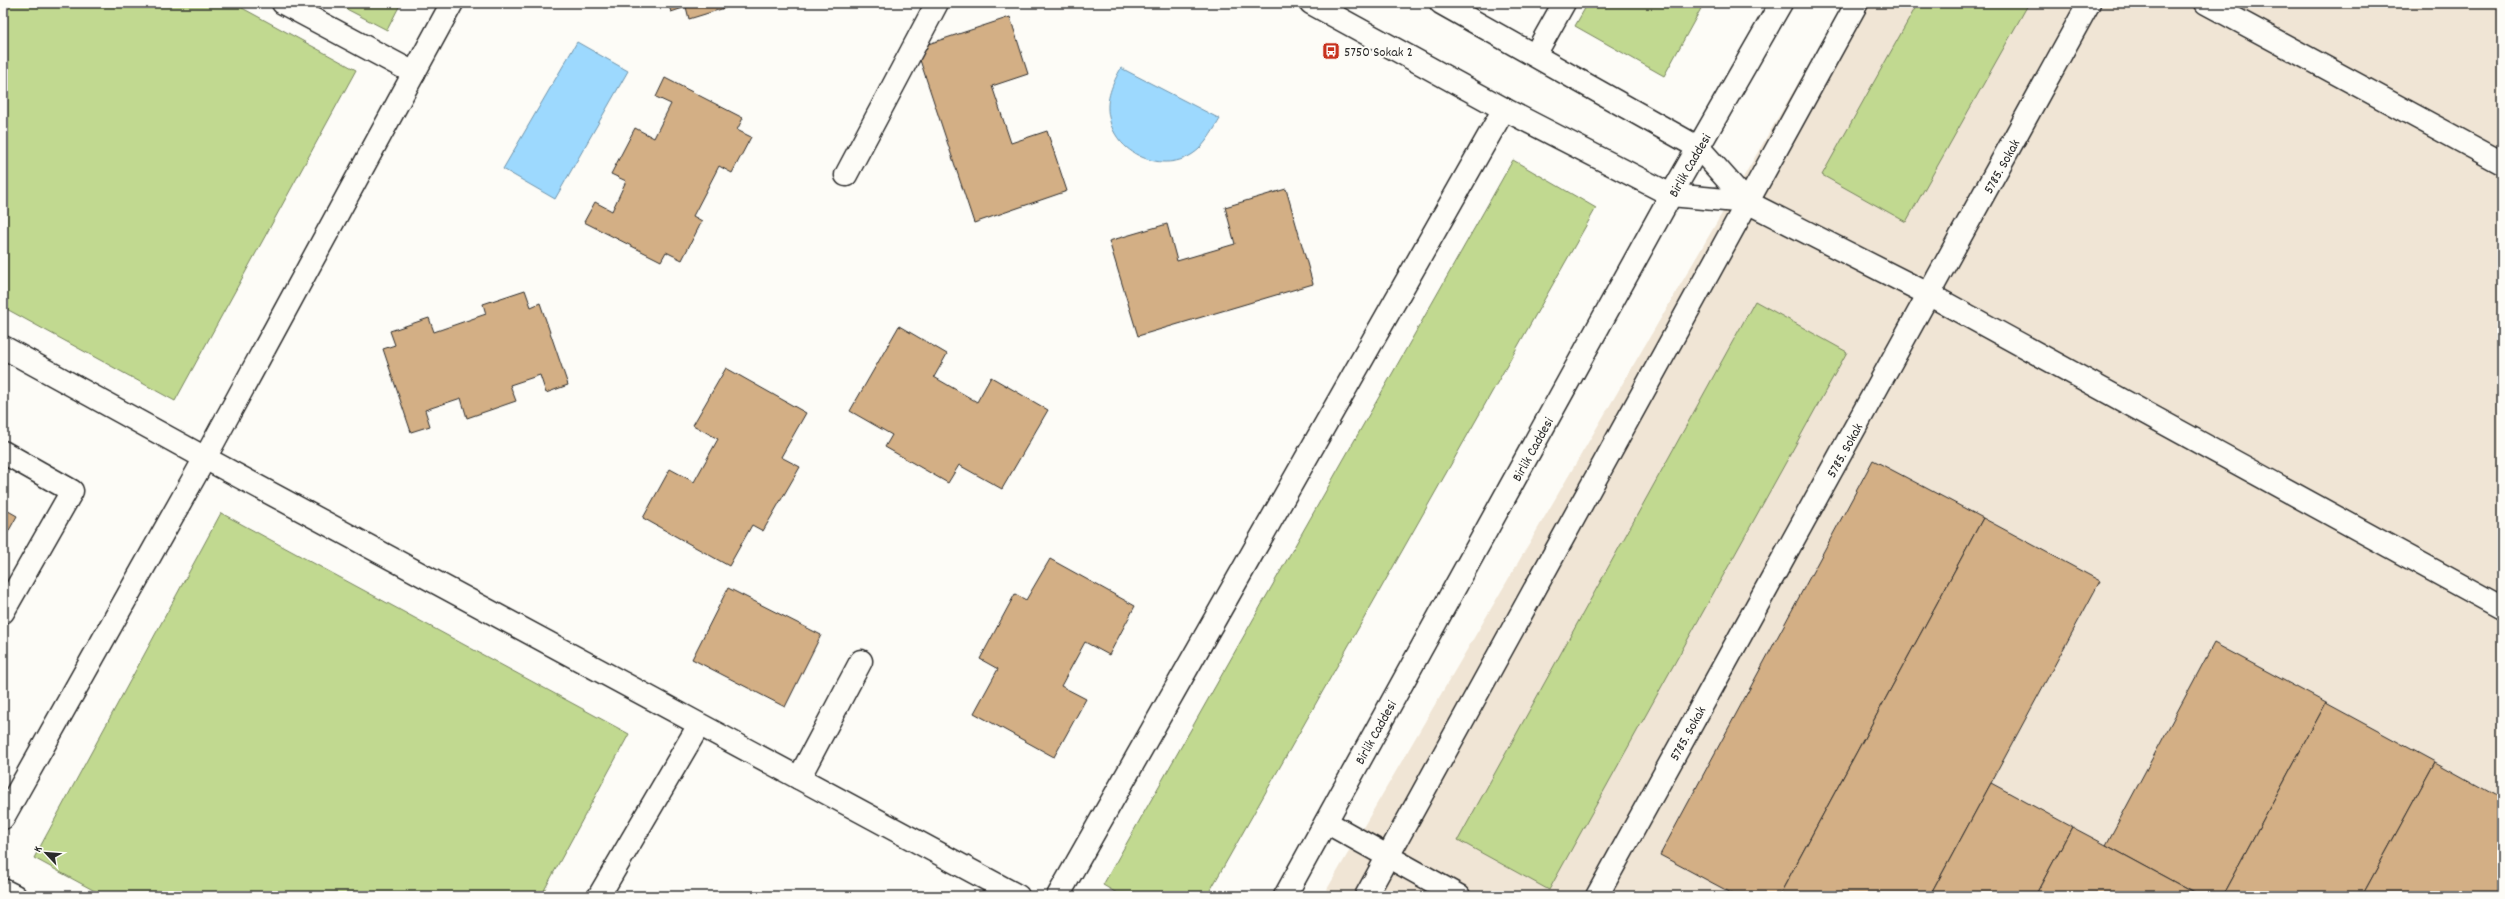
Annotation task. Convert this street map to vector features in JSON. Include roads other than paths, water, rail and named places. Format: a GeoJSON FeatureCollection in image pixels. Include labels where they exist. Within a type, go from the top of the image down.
{"type":"FeatureCollection","features":[{"type":"Feature","properties":{"kind":"street"},"geometry":{"type":"LineString","coordinates":[[283,3],[414,73]]}},
{"type":"Feature","properties":{"kind":"street"},"geometry":{"type":"LineString","coordinates":[[3,818],[205,458],[452,3]]}},
{"type":"Feature","properties":{"kind":"street"},"geometry":{"type":"LineString","coordinates":[[846,176],[937,3]]}},
{"type":"Feature","properties":{"kind":"street"},"geometry":{"type":"LineString","coordinates":[[1311,3],[1504,109],[1672,195],[1747,202]]}},
{"type":"Feature","properties":{"kind":"street"},"geometry":{"type":"LineString","coordinates":[[1441,3],[1699,148],[1747,202],[1930,295],[2502,608]]}},
{"type":"Feature","properties":{"kind":"street"},"geometry":{"type":"LineString","coordinates":[[1535,55],[1564,3]]}},
{"type":"Feature","properties":{"kind":"street","name":"Birlik Caddesi"},"geometry":{"type":"LineString","coordinates":[[1285,896],[1672,195],[1781,3]]}},
{"type":"Feature","properties":{"kind":"street"},"geometry":{"type":"LineString","coordinates":[[1366,896],[1857,3]]}},
{"type":"Feature","properties":{"kind":"street","name":"5785. Sokak"},"geometry":{"type":"LineString","coordinates":[[1597,896],[2090,3]]}},
{"type":"Feature","properties":{"kind":"street"},"geometry":{"type":"LineString","coordinates":[[2206,3],[2502,163]]}},
{"type":"Feature","properties":{"kind":"street"},"geometry":{"type":"LineString","coordinates":[[1058,896],[1504,109]]}},
{"type":"Feature","properties":{"kind":"street"},"geometry":{"type":"LineString","coordinates":[[3,347],[205,458],[1018,896]]}},
{"type":"Feature","properties":{"kind":"street"},"geometry":{"type":"LineString","coordinates":[[3,452],[72,491],[3,612]]}},
{"type":"Feature","properties":{"kind":"street"},"geometry":{"type":"LineString","coordinates":[[799,778],[861,661]]}},
{"type":"Feature","properties":{"kind":"street"},"geometry":{"type":"LineString","coordinates":[[599,896],[699,725]]}},
{"type":"Feature","properties":{"kind":"street"},"geometry":{"type":"LineString","coordinates":[[1326,822],[1388,855],[1459,896]]}},
{"type":"Feature","properties":{"kind":"street"},"geometry":{"type":"LineString","coordinates":[[3,890],[15,896]]}},
{"type":"Feature","properties":{"kind":"water"},"geometry":{"type":"Polygon","coordinates":[[[577,42],[628,71],[555,199],[503,169],[577,42]]]}},
{"type":"Feature","properties":{"kind":"water"},"geometry":{"type":"Polygon","coordinates":[[[1121,68],[1220,119],[1199,149],[1187,157],[1173,161],[1159,162],[1145,158],[1133,152],[1122,143],[1114,131],[1108,110],[1110,91],[1121,68]]]}},
{"type":"Feature","properties":{"kind":"place","name":"5750 Sokak 2"},"geometry":{"type":"Point","coordinates":[1331,51]}}]}
